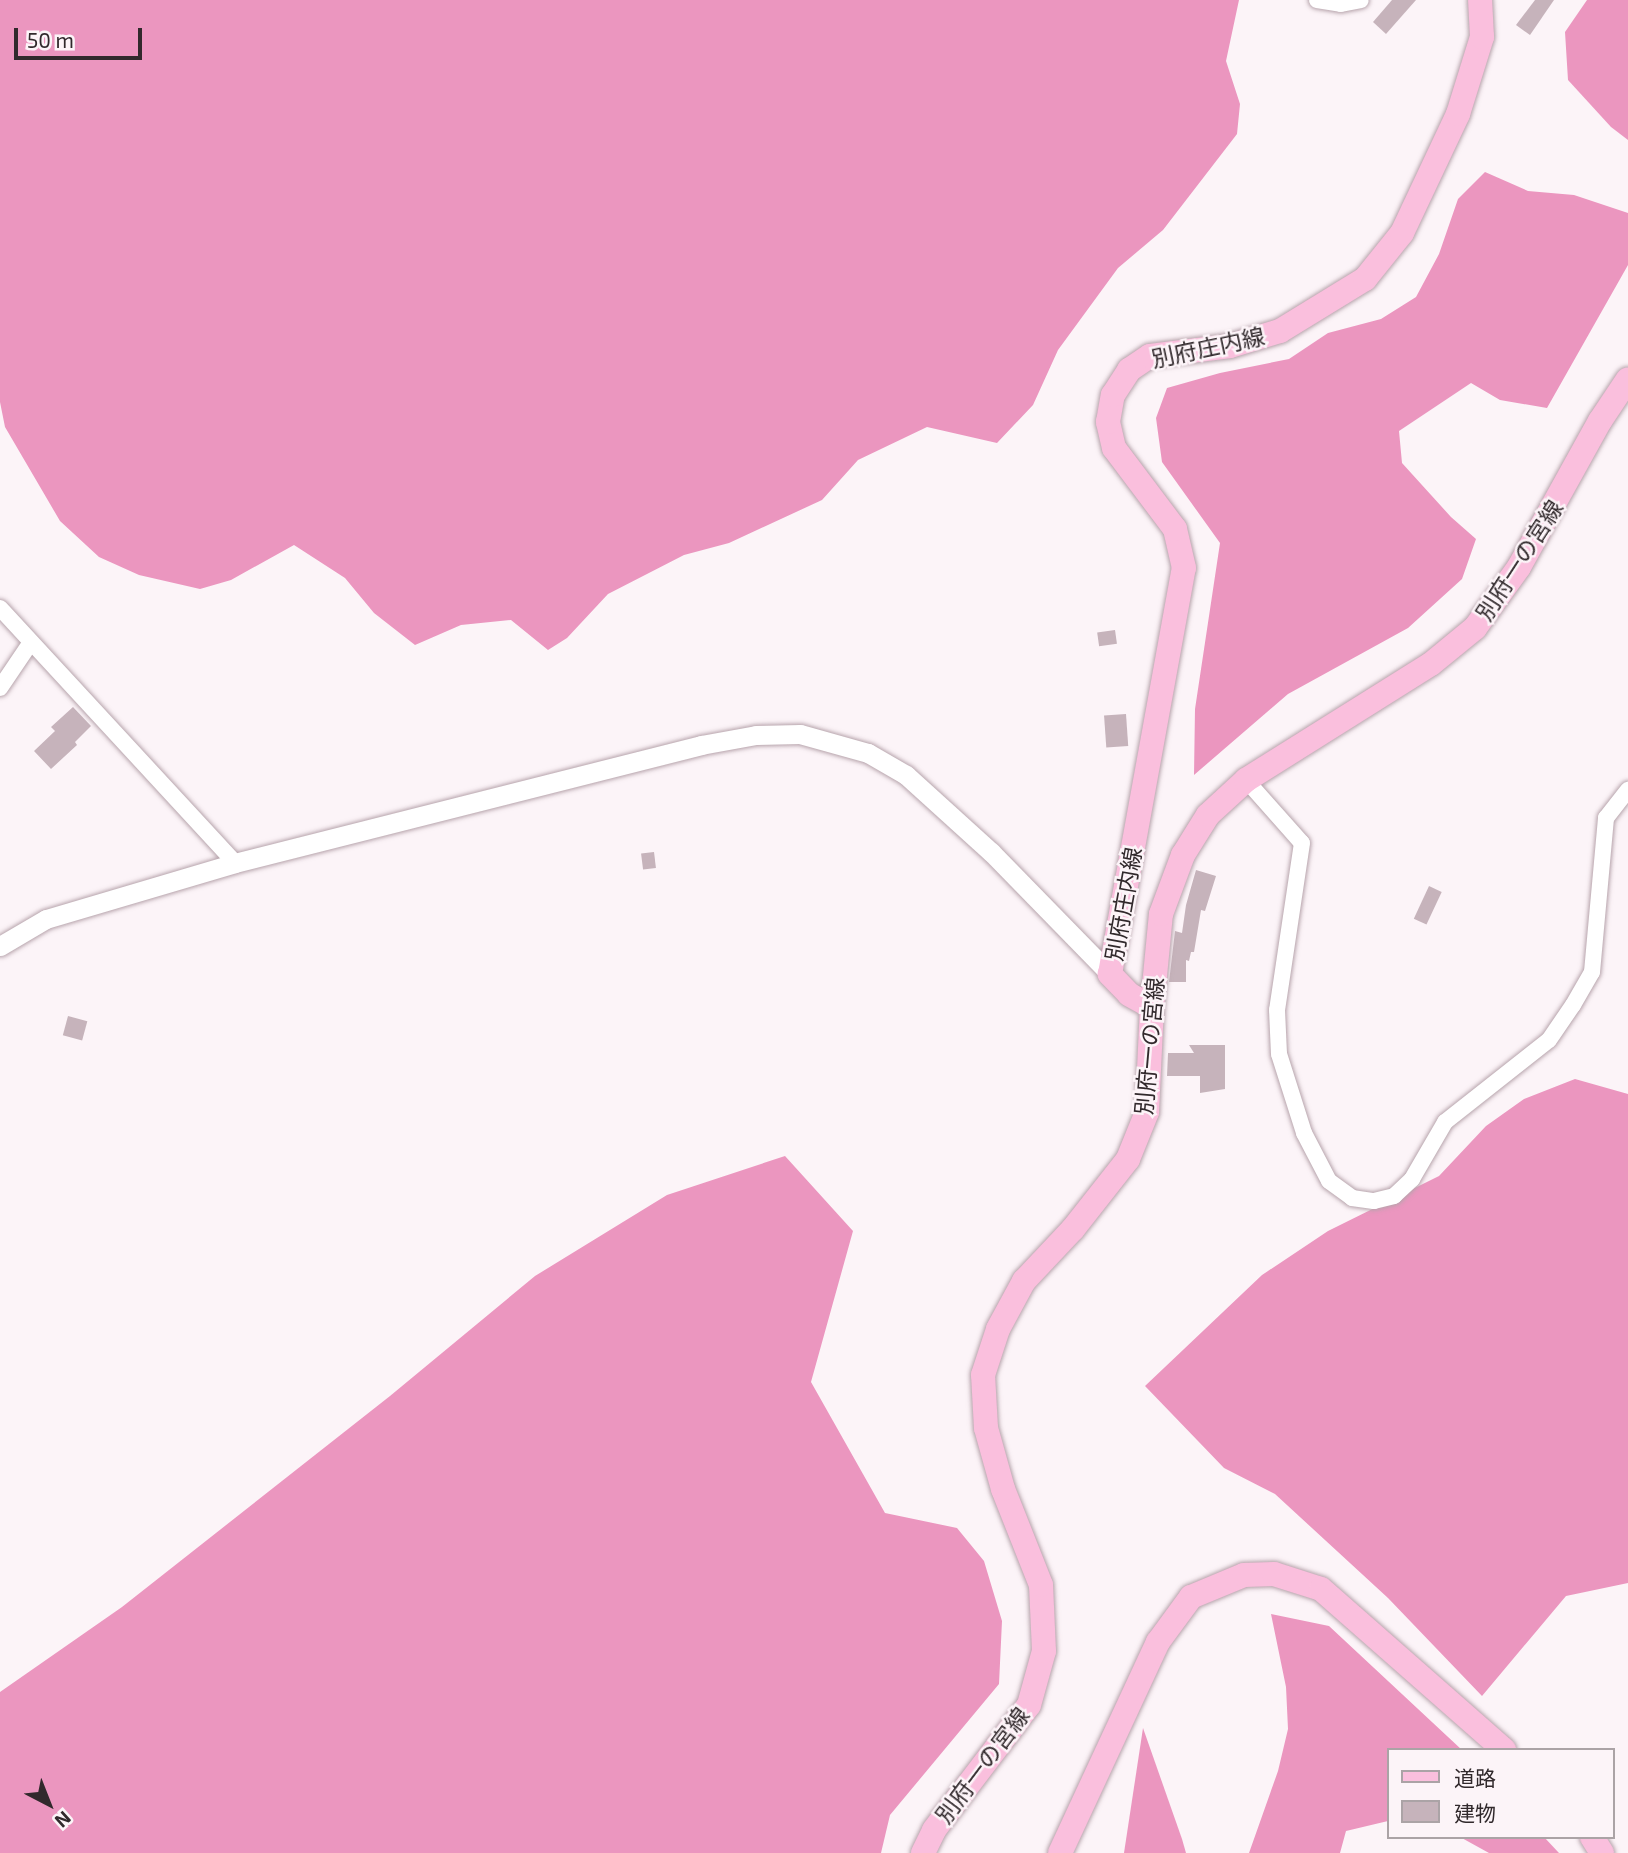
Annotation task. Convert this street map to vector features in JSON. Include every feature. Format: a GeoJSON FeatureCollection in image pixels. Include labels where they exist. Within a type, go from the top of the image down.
{"type":"FeatureCollection","features":[{"type":"Feature","properties":{"kind":"main road","name":"別府庄内線"},"geometry":{"type":"LineString","coordinates":[[1152,1007],[1129,994],[1110,974],[1184,568],[1175,529],[1114,448],[1108,422],[1113,396],[1129,370],[1150,356],[1230,346],[1280,331],[1365,279],[1402,233],[1458,114],[1482,37],[1480,0]]}},
{"type":"Feature","properties":{"kind":"main road","name":"別府一の宮線"},"geometry":{"type":"LineString","coordinates":[[923,1853],[934,1830],[1029,1705],[1044,1651],[1041,1585],[1003,1489],[986,1428],[983,1375],[998,1329],[1024,1281],[1073,1229],[1128,1159],[1147,1112],[1152,1007],[1161,914],[1183,855],[1208,815],[1246,780],[1432,664],[1475,628],[1519,566],[1600,421],[1628,379]]}},
{"type":"Feature","properties":{"kind":"main road"},"geometry":{"type":"LineString","coordinates":[[1060,1853],[1158,1642],[1191,1597],[1244,1575],[1274,1574],[1321,1589],[1502,1748]]}},
{"type":"Feature","properties":{"kind":"street"},"geometry":{"type":"LineString","coordinates":[[1317,0],[1341,4],[1361,0]]}},
{"type":"Feature","properties":{"kind":"street"},"geometry":{"type":"LineString","coordinates":[[0,608],[235,863]]}},
{"type":"Feature","properties":{"kind":"street"},"geometry":{"type":"LineString","coordinates":[[0,688],[31,642]]}},
{"type":"Feature","properties":{"kind":"street"},"geometry":{"type":"LineString","coordinates":[[0,946],[46,919],[235,863],[701,745],[756,735],[800,734],[868,752],[906,775],[991,852],[1110,974]]}},
{"type":"Feature","properties":{"kind":"street"},"geometry":{"type":"LineString","coordinates":[[1246,780],[1302,843],[1277,1010],[1282,1065],[1304,1133],[1329,1181],[1352,1198],[1374,1201],[1394,1196],[1412,1178],[1445,1122],[1549,1040],[1573,1005],[1592,972],[1606,818],[1628,790]]}},
{"type":"Feature","properties":{"kind":"shaded area"},"geometry":{"type":"Polygon","coordinates":[[[0,0],[1239,0],[1226,61],[1240,104],[1237,134],[1163,230],[1118,268],[1058,350],[1033,405],[997,443],[927,427],[858,460],[822,500],[729,543],[684,555],[608,594],[567,638],[548,650],[511,620],[461,625],[415,645],[374,613],[345,578],[294,545],[231,580],[200,589],[139,575],[99,557],[60,521],[5,427],[0,402],[0,0]]]}},
{"type":"Feature","properties":{"kind":"shaded area"},"geometry":{"type":"Polygon","coordinates":[[[1587,0],[1628,0],[1628,140],[1611,127],[1568,80],[1565,32],[1587,0]]]}},
{"type":"Feature","properties":{"kind":"shaded area"},"geometry":{"type":"Polygon","coordinates":[[[1485,172],[1528,191],[1574,195],[1628,213],[1628,265],[1547,408],[1500,400],[1471,383],[1399,431],[1402,463],[1451,517],[1476,539],[1462,579],[1408,628],[1288,694],[1194,775],[1195,709],[1220,543],[1162,462],[1156,418],[1167,388],[1220,373],[1289,359],[1328,333],[1381,319],[1416,297],[1439,254],[1458,199],[1485,172]]]}},
{"type":"Feature","properties":{"kind":"shaded area"},"geometry":{"type":"Polygon","coordinates":[[[1575,1079],[1628,1094],[1628,1583],[1566,1596],[1482,1696],[1388,1598],[1275,1494],[1224,1468],[1145,1386],[1262,1275],[1328,1231],[1439,1176],[1486,1126],[1524,1099],[1575,1079]]]}},
{"type":"Feature","properties":{"kind":"shaded area"},"geometry":{"type":"Polygon","coordinates":[[[785,1156],[853,1231],[811,1382],[885,1513],[957,1528],[984,1561],[1002,1621],[999,1684],[890,1815],[881,1853],[0,1853],[0,1692],[122,1607],[390,1396],[535,1276],[667,1195],[785,1156]]]}},
{"type":"Feature","properties":{"kind":"shaded area"},"geometry":{"type":"Polygon","coordinates":[[[1271,1614],[1329,1626],[1460,1748],[1386,1748],[1386,1821],[1346,1831],[1340,1853],[1249,1853],[1278,1771],[1288,1729],[1286,1687],[1271,1614]]]}},
{"type":"Feature","properties":{"kind":"shaded area"},"geometry":{"type":"Polygon","coordinates":[[[1143,1728],[1182,1839],[1186,1853],[1124,1853],[1143,1728]]]}},
{"type":"Feature","properties":{"kind":"shaded area"},"geometry":{"type":"Polygon","coordinates":[[[1464,1839],[1546,1839],[1559,1853],[1489,1853],[1464,1839]]]}},
{"type":"Feature","properties":{"kind":"building"},"geometry":{"type":"Polygon","coordinates":[[[1392,0],[1416,0],[1386,34],[1373,22],[1392,0]]]}},
{"type":"Feature","properties":{"kind":"building"},"geometry":{"type":"Polygon","coordinates":[[[1535,0],[1554,0],[1530,35],[1516,25],[1535,0]]]}},
{"type":"Feature","properties":{"kind":"building"},"geometry":{"type":"Polygon","coordinates":[[[1115,630],[1117,644],[1099,646],[1097,633],[1115,630]]]}},
{"type":"Feature","properties":{"kind":"building"},"geometry":{"type":"Polygon","coordinates":[[[73,707],[91,726],[75,742],[77,745],[51,769],[34,751],[55,731],[51,727],[73,707]]]}},
{"type":"Feature","properties":{"kind":"building"},"geometry":{"type":"Polygon","coordinates":[[[1126,714],[1128,746],[1106,747],[1104,716],[1126,714]]]}},
{"type":"Feature","properties":{"kind":"building"},"geometry":{"type":"Polygon","coordinates":[[[654,852],[656,868],[643,869],[641,854],[654,852]]]}},
{"type":"Feature","properties":{"kind":"building"},"geometry":{"type":"Polygon","coordinates":[[[1196,870],[1216,876],[1205,911],[1201,910],[1194,952],[1191,952],[1189,961],[1186,960],[1186,982],[1169,982],[1175,931],[1182,933],[1186,905],[1196,870]]]}},
{"type":"Feature","properties":{"kind":"building"},"geometry":{"type":"Polygon","coordinates":[[[1429,886],[1442,892],[1426,925],[1414,919],[1429,886]]]}},
{"type":"Feature","properties":{"kind":"building"},"geometry":{"type":"Polygon","coordinates":[[[68,1016],[87,1021],[82,1040],[63,1035],[68,1016]]]}},
{"type":"Feature","properties":{"kind":"building"},"geometry":{"type":"Polygon","coordinates":[[[1189,1045],[1225,1045],[1225,1089],[1200,1093],[1200,1076],[1167,1076],[1168,1053],[1194,1053],[1189,1045]]]}}]}
